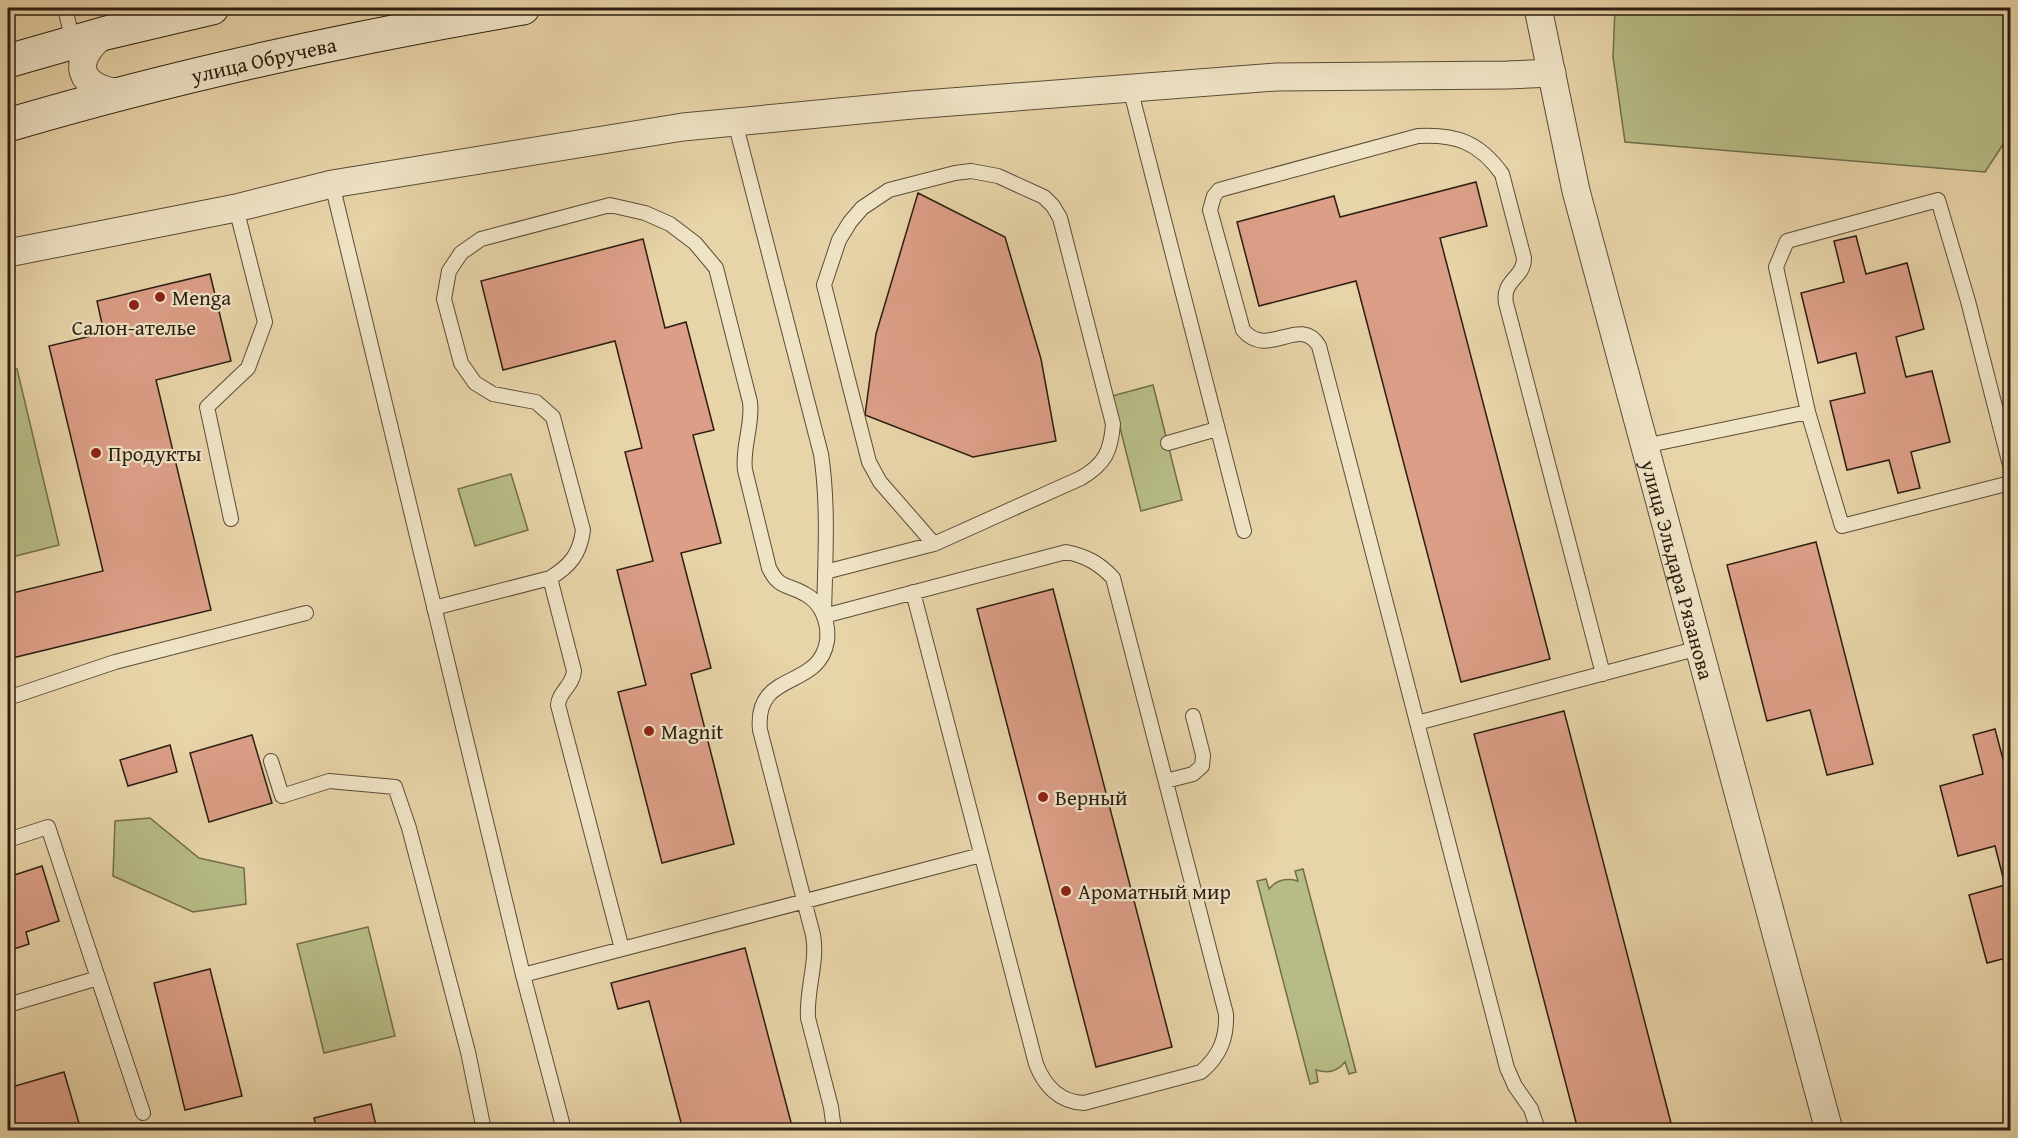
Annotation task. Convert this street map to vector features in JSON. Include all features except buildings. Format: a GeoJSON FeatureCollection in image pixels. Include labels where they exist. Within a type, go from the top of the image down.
{"type":"FeatureCollection","features":[{"type":"Feature","properties":{"kind":"main road"},"geometry":{"type":"LineString","coordinates":[[8,61],[106,33],[212,8]]}},
{"type":"Feature","properties":{"kind":"main road","name":"улица Обручева"},"geometry":{"type":"LineString","coordinates":[[8,125],[123,93],[384,32],[523,8]]}},
{"type":"Feature","properties":{"kind":"street","name":"улица Эльдара Рязанова"},"geometry":{"type":"LineString","coordinates":[[1538,8],[1576,191],[1829,1131]]}},
{"type":"Feature","properties":{"kind":"street"},"geometry":{"type":"LineString","coordinates":[[106,33],[92,45],[84,56],[83,74],[86,80],[100,89],[123,93]]}},
{"type":"Feature","properties":{"kind":"street"},"geometry":{"type":"LineString","coordinates":[[8,253],[236,208],[332,184],[659,131],[735,122],[924,104],[1276,77],[1551,73]]}},
{"type":"Feature","properties":{"kind":"lane"},"geometry":{"type":"LineString","coordinates":[[64,8],[73,42]]}},
{"type":"Feature","properties":{"kind":"lane"},"geometry":{"type":"LineString","coordinates":[[1130,88],[1244,531]]}},
{"type":"Feature","properties":{"kind":"lane"},"geometry":{"type":"LineString","coordinates":[[735,122],[818,438],[826,490],[824,616]]}},
{"type":"Feature","properties":{"kind":"lane"},"geometry":{"type":"LineString","coordinates":[[1538,1131],[1531,1108],[1515,1086],[1507,1068],[1319,346],[1312,337],[1301,333],[1265,342],[1256,340],[1243,330],[1210,210],[1214,196],[1225,188],[1418,136],[1440,135],[1455,138],[1483,152],[1494,163],[1502,174],[1524,258],[1521,272],[1507,287],[1506,303],[1603,674]]}},
{"type":"Feature","properties":{"kind":"lane"},"geometry":{"type":"LineString","coordinates":[[825,572],[934,544],[1082,478],[1094,470],[1105,457],[1111,442],[1113,424],[1060,218],[1044,197],[984,172],[955,173],[889,190],[862,208],[839,240],[824,285],[869,462],[880,482],[934,544]]}},
{"type":"Feature","properties":{"kind":"lane"},"geometry":{"type":"LineString","coordinates":[[332,184],[434,609],[564,1131]]}},
{"type":"Feature","properties":{"kind":"lane"},"geometry":{"type":"LineString","coordinates":[[2010,465],[1968,302],[1938,200],[1786,241],[1776,267],[1808,412],[1842,526],[2010,483]]}},
{"type":"Feature","properties":{"kind":"lane"},"geometry":{"type":"LineString","coordinates":[[434,609],[550,578],[569,565],[576,556],[583,530],[553,417],[536,402],[494,394],[475,383],[460,363],[444,299],[449,271],[461,253],[481,239],[610,205],[645,213],[670,224],[695,243],[716,268],[750,402],[751,418],[744,454],[745,470],[770,568],[778,582],[784,587],[805,594],[819,606],[828,632],[822,656],[813,668],[772,690],[761,706],[759,716],[760,730],[815,947],[808,1018],[831,1107],[834,1131]]}},
{"type":"Feature","properties":{"kind":"lane"},"geometry":{"type":"LineString","coordinates":[[231,519],[207,407],[248,368],[265,322],[236,208]]}},
{"type":"Feature","properties":{"kind":"lane"},"geometry":{"type":"LineString","coordinates":[[1644,446],[1808,412]]}},
{"type":"Feature","properties":{"kind":"lane"},"geometry":{"type":"LineString","coordinates":[[1168,443],[1217,429]]}},
{"type":"Feature","properties":{"kind":"lane"},"geometry":{"type":"LineString","coordinates":[[824,616],[912,592],[1066,552],[1083,556],[1097,563],[1113,578],[1226,1014],[1227,1029],[1224,1042],[1212,1063],[1201,1072],[1084,1103],[1070,1101],[1051,1089],[1041,1077],[912,592]]}},
{"type":"Feature","properties":{"kind":"lane"},"geometry":{"type":"LineString","coordinates":[[550,578],[574,671],[571,684],[560,695],[558,705],[622,949]]}},
{"type":"Feature","properties":{"kind":"lane"},"geometry":{"type":"LineString","coordinates":[[8,698],[115,662],[306,613]]}},
{"type":"Feature","properties":{"kind":"lane"},"geometry":{"type":"LineString","coordinates":[[1417,723],[1699,648]]}},
{"type":"Feature","properties":{"kind":"lane"},"geometry":{"type":"LineString","coordinates":[[1166,781],[1193,774],[1202,766],[1203,754],[1193,716]]}},
{"type":"Feature","properties":{"kind":"lane"},"geometry":{"type":"LineString","coordinates":[[271,761],[282,796],[329,781],[395,788],[409,828],[468,1052],[484,1131]]}},
{"type":"Feature","properties":{"kind":"lane"},"geometry":{"type":"LineString","coordinates":[[8,840],[48,828],[143,1113]]}},
{"type":"Feature","properties":{"kind":"lane"},"geometry":{"type":"LineString","coordinates":[[524,975],[981,855]]}},
{"type":"Feature","properties":{"kind":"lane"},"geometry":{"type":"LineString","coordinates":[[8,1005],[98,978]]}},
{"type":"Feature","properties":{"kind":"green space"},"geometry":{"type":"Polygon","coordinates":[[[1615,8],[2004,8],[2010,28],[2010,134],[1985,172],[1625,142],[1613,57],[1615,8]]]}},
{"type":"Feature","properties":{"kind":"green space"},"geometry":{"type":"Polygon","coordinates":[[[17,369],[59,545],[8,558],[8,371],[17,369]]]}},
{"type":"Feature","properties":{"kind":"green space"},"geometry":{"type":"Polygon","coordinates":[[[1153,385],[1182,500],[1141,511],[1112,396],[1153,385]]]}},
{"type":"Feature","properties":{"kind":"green space"},"geometry":{"type":"Polygon","coordinates":[[[511,474],[528,530],[475,546],[458,489],[511,474]]]}},
{"type":"Feature","properties":{"kind":"green space"},"geometry":{"type":"Polygon","coordinates":[[[150,818],[199,858],[244,868],[246,904],[193,912],[113,876],[115,821],[150,818]]]}},
{"type":"Feature","properties":{"kind":"green space"},"geometry":{"type":"Polygon","coordinates":[[[1303,869],[1356,1072],[1349,1074],[1345,1062],[1332,1071],[1316,1070],[1318,1082],[1310,1084],[1257,881],[1266,879],[1269,889],[1282,880],[1298,881],[1295,871],[1303,869]]]}},
{"type":"Feature","properties":{"kind":"green space"},"geometry":{"type":"Polygon","coordinates":[[[368,927],[395,1036],[324,1053],[297,944],[368,927]]]}},
{"type":"Feature","properties":{"kind":"place","name":"Menga"},"geometry":{"type":"Point","coordinates":[160,297]}},
{"type":"Feature","properties":{"kind":"place","name":"Салон-ателье"},"geometry":{"type":"Point","coordinates":[134,305]}},
{"type":"Feature","properties":{"kind":"place","name":"Продукты"},"geometry":{"type":"Point","coordinates":[96,453]}},
{"type":"Feature","properties":{"kind":"place","name":"Magnit"},"geometry":{"type":"Point","coordinates":[649,731]}},
{"type":"Feature","properties":{"kind":"place","name":"Верный"},"geometry":{"type":"Point","coordinates":[1043,797]}},
{"type":"Feature","properties":{"kind":"place","name":"Ароматный мир"},"geometry":{"type":"Point","coordinates":[1066,891]}}]}
